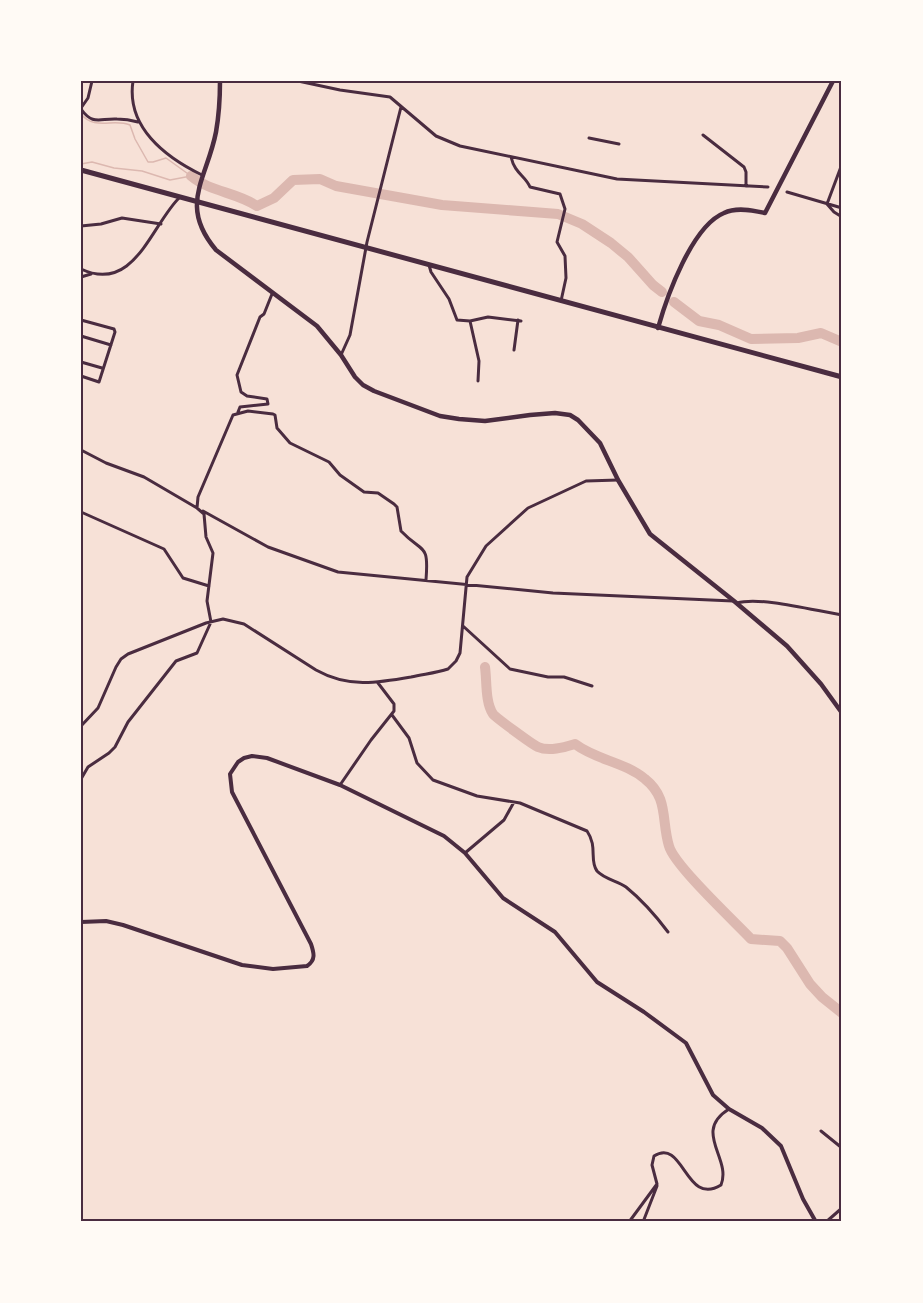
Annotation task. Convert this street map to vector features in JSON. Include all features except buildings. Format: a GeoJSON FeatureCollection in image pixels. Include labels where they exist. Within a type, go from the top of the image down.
{"type":"FeatureCollection","features":[{"type":"Feature","properties":{"kind":"highway"},"geometry":{"type":"LineString","coordinates":[[81,170],[842,377]]}},
{"type":"Feature","properties":{"kind":"main road"},"geometry":{"type":"LineString","coordinates":[[220,81],[216,133],[196,202],[204,234],[216,250],[317,326],[341,355],[355,377],[374,391],[440,416],[485,422],[543,413],[570,415],[593,434],[650,534],[787,646],[805,665],[842,713]]}},
{"type":"Feature","properties":{"kind":"main road"},"geometry":{"type":"LineString","coordinates":[[658,328],[665,303],[697,236],[711,221],[724,212],[741,210],[765,213],[833,81]]}},
{"type":"Feature","properties":{"kind":"street"},"geometry":{"type":"LineString","coordinates":[[93,81],[88,98],[81,108],[86,116],[96,120],[117,119],[138,122]]}},
{"type":"Feature","properties":{"kind":"street"},"geometry":{"type":"LineString","coordinates":[[134,81],[132,100],[138,122],[157,146],[202,176]]}},
{"type":"Feature","properties":{"kind":"street"},"geometry":{"type":"LineString","coordinates":[[298,81],[340,90],[386,96],[393,99],[442,140],[460,146],[629,180],[768,187]]}},
{"type":"Feature","properties":{"kind":"street"},"geometry":{"type":"LineString","coordinates":[[341,355],[350,335],[366,248],[401,106]]}},
{"type":"Feature","properties":{"kind":"street"},"geometry":{"type":"LineString","coordinates":[[703,135],[744,167],[746,186]]}},
{"type":"Feature","properties":{"kind":"street"},"geometry":{"type":"LineString","coordinates":[[589,138],[619,144]]}},
{"type":"Feature","properties":{"kind":"street"},"geometry":{"type":"LineString","coordinates":[[511,157],[513,165],[530,188],[560,194],[565,208],[557,242],[565,256],[566,282],[561,301]]}},
{"type":"Feature","properties":{"kind":"street"},"geometry":{"type":"LineString","coordinates":[[827,204],[842,164]]}},
{"type":"Feature","properties":{"kind":"street"},"geometry":{"type":"LineString","coordinates":[[787,192],[842,208]]}},
{"type":"Feature","properties":{"kind":"street"},"geometry":{"type":"LineString","coordinates":[[81,269],[90,274],[106,276],[132,262],[161,224],[170,207],[179,198]]}},
{"type":"Feature","properties":{"kind":"street"},"geometry":{"type":"LineString","coordinates":[[827,204],[842,217]]}},
{"type":"Feature","properties":{"kind":"street"},"geometry":{"type":"LineString","coordinates":[[81,226],[101,224],[122,218],[161,224]]}},
{"type":"Feature","properties":{"kind":"street"},"geometry":{"type":"LineString","coordinates":[[842,261],[842,266]]}},
{"type":"Feature","properties":{"kind":"street"},"geometry":{"type":"LineString","coordinates":[[429,265],[431,272],[449,298],[457,320],[471,321],[488,317],[519,320],[513,350]]}},
{"type":"Feature","properties":{"kind":"street"},"geometry":{"type":"LineString","coordinates":[[81,277],[90,274]]}},
{"type":"Feature","properties":{"kind":"street"},"geometry":{"type":"LineString","coordinates":[[238,413],[240,407],[245,405],[268,404],[267,399],[247,396],[241,392],[237,375],[260,317],[267,310],[273,292]]}},
{"type":"Feature","properties":{"kind":"street"},"geometry":{"type":"LineString","coordinates":[[81,320],[114,329],[115,332],[99,382],[81,376]]}},
{"type":"Feature","properties":{"kind":"street"},"geometry":{"type":"LineString","coordinates":[[471,321],[479,361],[478,381]]}},
{"type":"Feature","properties":{"kind":"street"},"geometry":{"type":"LineString","coordinates":[[81,336],[111,345]]}},
{"type":"Feature","properties":{"kind":"street"},"geometry":{"type":"LineString","coordinates":[[81,362],[103,368]]}},
{"type":"Feature","properties":{"kind":"street"},"geometry":{"type":"LineString","coordinates":[[197,508],[198,497],[222,444],[230,419],[238,413],[248,411],[273,414],[277,428],[290,443],[329,462],[340,475],[364,492],[378,493],[397,507],[401,531],[426,552],[428,561],[426,580]]}},
{"type":"Feature","properties":{"kind":"street"},"geometry":{"type":"LineString","coordinates":[[81,450],[106,463],[144,477],[268,547],[338,572],[554,593],[766,603],[842,615]]}},
{"type":"Feature","properties":{"kind":"street"},"geometry":{"type":"LineString","coordinates":[[81,726],[98,708],[121,659],[128,654],[223,619],[244,624],[326,676],[346,682],[378,683],[448,669],[460,653],[467,577],[480,554],[524,510],[586,481],[618,480]]}},
{"type":"Feature","properties":{"kind":"street"},"geometry":{"type":"LineString","coordinates":[[81,779],[88,767],[115,747],[128,722],[176,661],[197,653],[211,622],[207,607],[213,553],[206,537],[204,514],[197,508]]}},
{"type":"Feature","properties":{"kind":"street"},"geometry":{"type":"LineString","coordinates":[[81,512],[164,549],[183,578],[209,585]]}},
{"type":"Feature","properties":{"kind":"street"},"geometry":{"type":"LineString","coordinates":[[463,626],[510,669],[548,677],[564,677],[592,686]]}},
{"type":"Feature","properties":{"kind":"street"},"geometry":{"type":"LineString","coordinates":[[340,786],[394,711],[394,704],[378,683]]}},
{"type":"Feature","properties":{"kind":"street"},"geometry":{"type":"LineString","coordinates":[[392,715],[409,738],[417,763],[430,778],[477,796],[524,804],[587,831],[594,846],[593,861],[599,873],[626,888],[657,917],[668,932]]}},
{"type":"Feature","properties":{"kind":"street"},"geometry":{"type":"LineString","coordinates":[[81,922],[106,921],[242,965],[273,969],[307,966],[314,958],[310,944],[232,792],[230,774],[238,762],[244,758],[260,756],[340,786],[444,836],[465,853],[503,898],[555,932],[597,982],[644,1012],[686,1043],[713,1095],[729,1109],[762,1128],[781,1146],[803,1199],[816,1222]]}},
{"type":"Feature","properties":{"kind":"street"},"geometry":{"type":"LineString","coordinates":[[465,853],[504,820],[514,802]]}},
{"type":"Feature","properties":{"kind":"street"},"geometry":{"type":"LineString","coordinates":[[643,1222],[657,1184],[652,1161],[654,1156],[665,1151],[672,1154],[691,1180],[701,1188],[711,1189],[720,1185],[723,1172],[712,1134],[716,1121],[729,1109]]}},
{"type":"Feature","properties":{"kind":"street"},"geometry":{"type":"LineString","coordinates":[[821,1131],[842,1148]]}},
{"type":"Feature","properties":{"kind":"street"},"geometry":{"type":"LineString","coordinates":[[629,1222],[657,1184]]}},
{"type":"Feature","properties":{"kind":"street"},"geometry":{"type":"LineString","coordinates":[[826,1222],[842,1208]]}},
{"type":"Feature","properties":{"kind":"waterway"},"geometry":{"type":"LineString","coordinates":[[81,114],[92,122],[130,125],[148,162],[166,158],[191,176]]}},
{"type":"Feature","properties":{"kind":"waterway"},"geometry":{"type":"LineString","coordinates":[[81,164],[92,162],[114,168],[142,171],[170,180],[191,176]]}},
{"type":"Feature","properties":{"kind":"waterway"},"geometry":{"type":"LineString","coordinates":[[191,176],[206,185],[257,206],[274,198],[293,180],[320,179],[336,186],[442,205],[558,214],[582,224],[611,243],[662,292]]}},
{"type":"Feature","properties":{"kind":"waterway"},"geometry":{"type":"LineString","coordinates":[[674,302],[699,321],[719,325],[751,339],[798,338],[821,333],[842,342]]}},
{"type":"Feature","properties":{"kind":"waterway"},"geometry":{"type":"LineString","coordinates":[[485,667],[490,709],[500,720],[522,736],[535,745],[547,749],[575,744],[592,754],[637,773],[653,786],[661,802],[669,846],[682,866],[751,939],[780,941],[810,984],[842,1013]]}}]}
